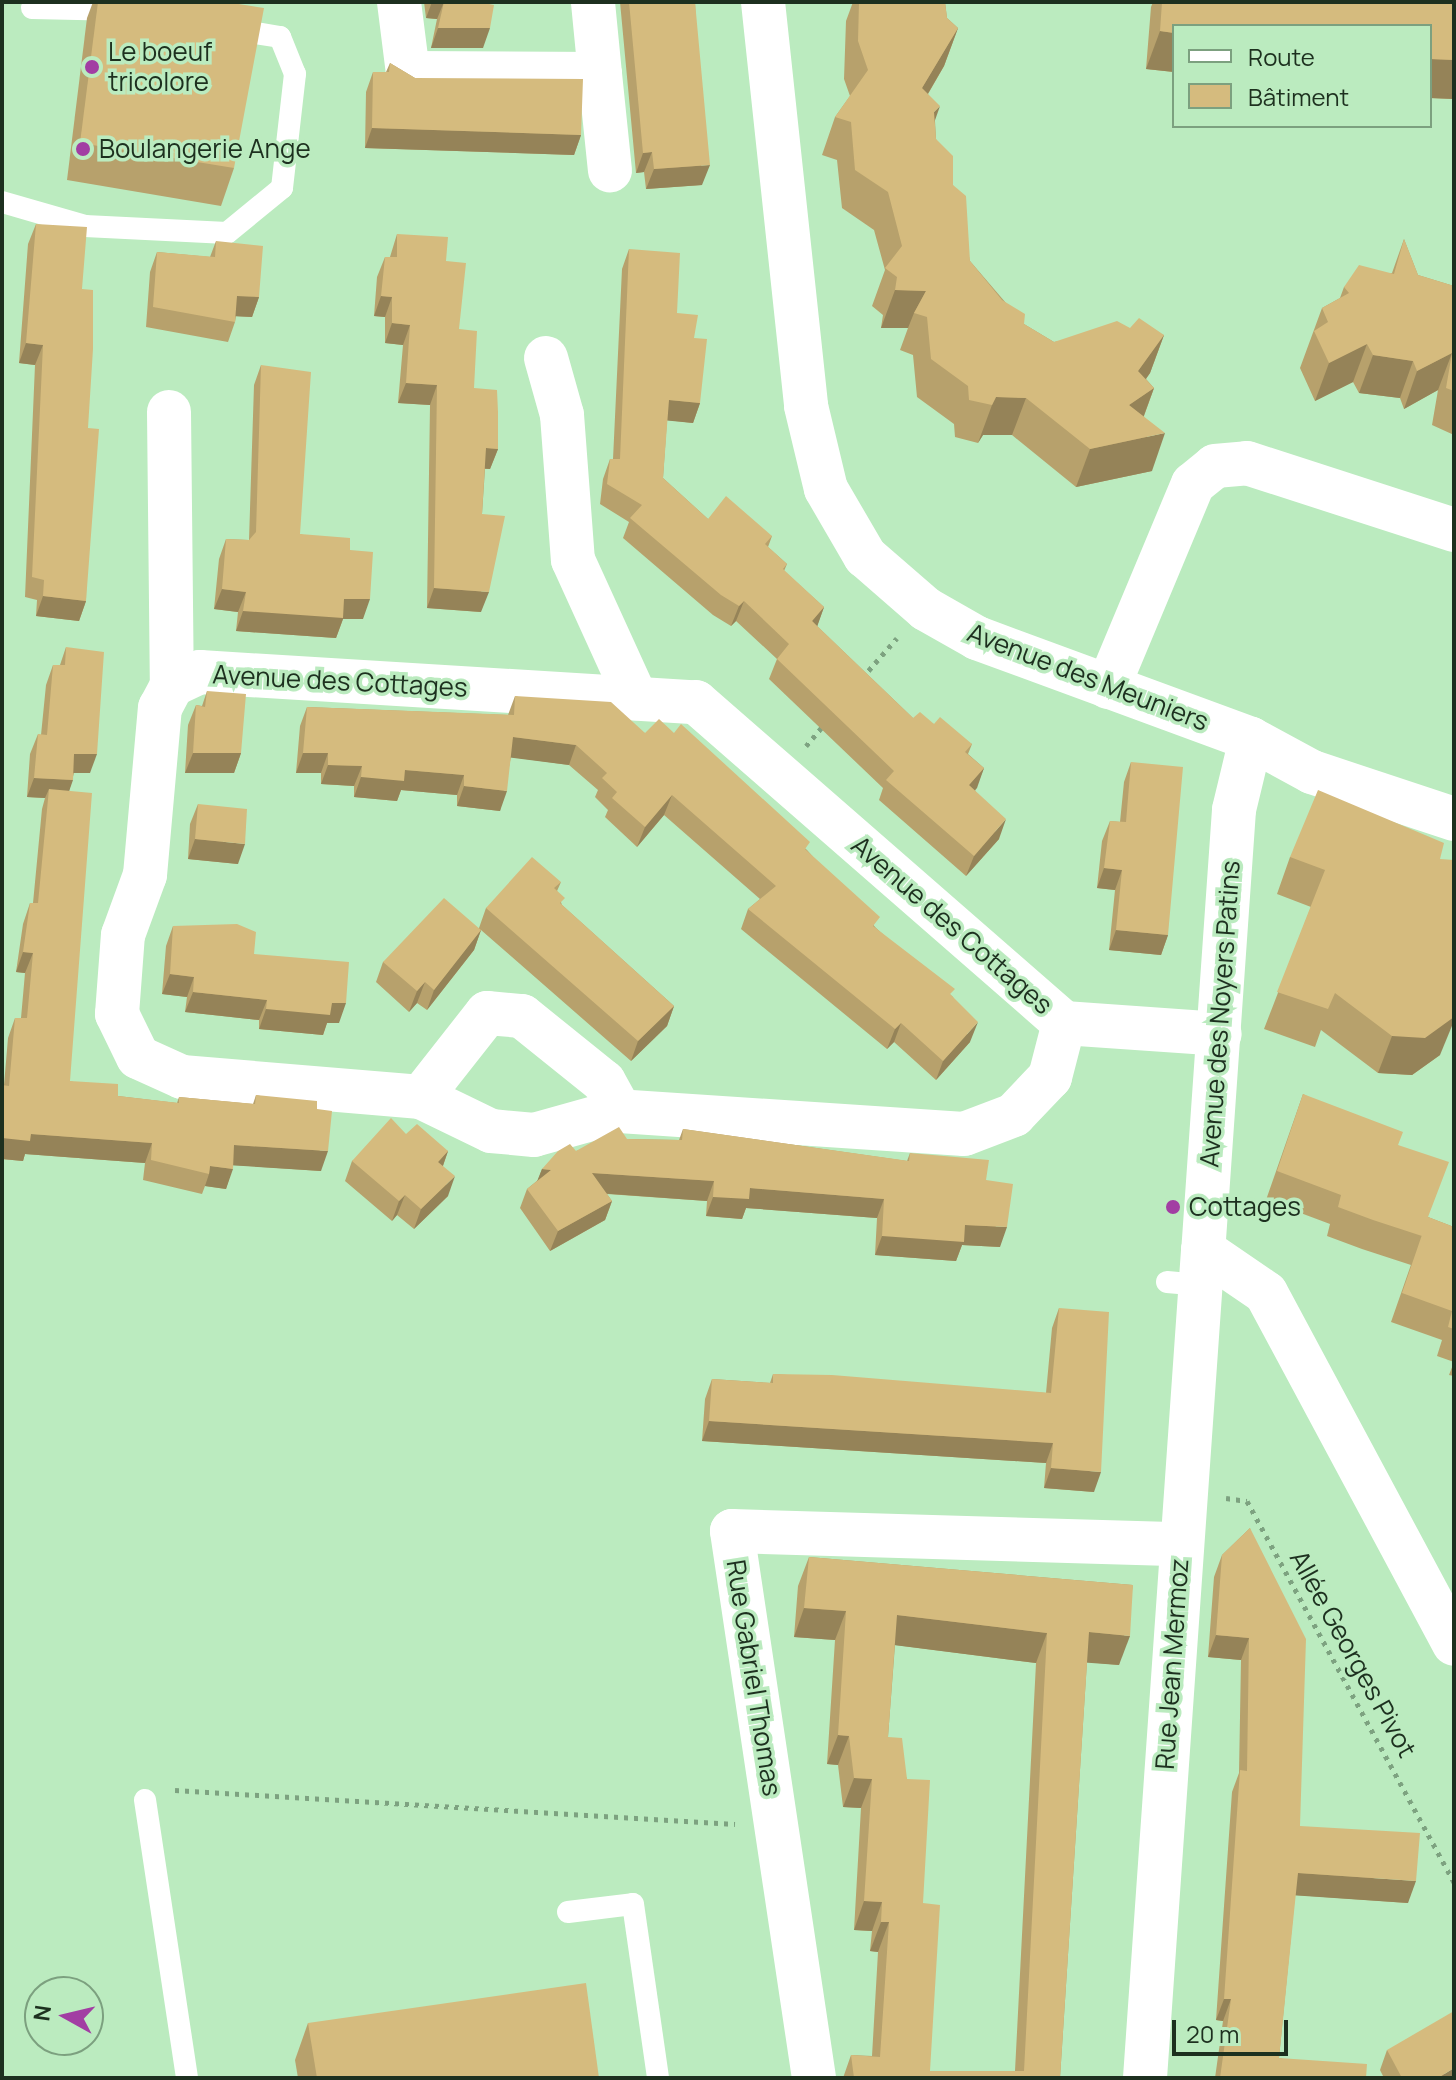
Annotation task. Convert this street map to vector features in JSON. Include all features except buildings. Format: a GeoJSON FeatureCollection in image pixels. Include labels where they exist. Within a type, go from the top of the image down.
{"type":"FeatureCollection","features":[{"type":"Feature","properties":{"kind":"street"},"geometry":{"type":"LineString","coordinates":[[399,2],[408,73],[600,74]]}},
{"type":"Feature","properties":{"kind":"street"},"geometry":{"type":"LineString","coordinates":[[593,2],[610,170]]}},
{"type":"Feature","properties":{"kind":"street","name":"Avenue des Meuniers"},"geometry":{"type":"LineString","coordinates":[[763,2],[806,406],[826,489],[865,556],[926,609],[977,638],[1251,739],[1312,772],[1454,819]]}},
{"type":"Feature","properties":{"kind":"street"},"geometry":{"type":"LineString","coordinates":[[546,358],[562,415],[573,560],[636,698]]}},
{"type":"Feature","properties":{"kind":"street"},"geometry":{"type":"LineString","coordinates":[[169,412],[172,685]]}},
{"type":"Feature","properties":{"kind":"street"},"geometry":{"type":"LineString","coordinates":[[1108,687],[1193,484],[1215,466],[1247,463],[1454,530]]}},
{"type":"Feature","properties":{"kind":"street","name":"Avenue des Cottages"},"geometry":{"type":"LineString","coordinates":[[1064,1023],[1050,1077],[1014,1115],[964,1134],[620,1111],[534,1135],[491,1131],[421,1097],[182,1077],[138,1057],[117,1014],[123,935],[145,875],[160,708],[172,685],[200,672],[696,702],[1064,1023],[1220,1034]]}},
{"type":"Feature","properties":{"kind":"street","name":"Avenue des Noyers Patins"},"geometry":{"type":"LineString","coordinates":[[1190,1272],[1220,1034],[1234,810],[1251,739]]}},
{"type":"Feature","properties":{"kind":"street"},"geometry":{"type":"LineString","coordinates":[[421,1097],[487,1013],[522,1016],[604,1082],[620,1111]]}},
{"type":"Feature","properties":{"kind":"street"},"geometry":{"type":"LineString","coordinates":[[1190,1272],[1266,1293],[1454,1644]]}},
{"type":"Feature","properties":{"kind":"street","name":"Rue Jean Mermoz"},"geometry":{"type":"LineString","coordinates":[[1145,2078],[1184,1493],[1190,1272]]}},
{"type":"Feature","properties":{"kind":"street","name":"Rue Gabriel Thomas"},"geometry":{"type":"LineString","coordinates":[[814,2078],[732,1531],[1180,1544]]}},
{"type":"Feature","properties":{"kind":"lane"},"geometry":{"type":"LineString","coordinates":[[32,8],[87,4],[146,14]]}},
{"type":"Feature","properties":{"kind":"lane"},"geometry":{"type":"LineString","coordinates":[[2,202],[85,226],[227,233],[282,188],[295,74],[280,37],[206,24]]}},
{"type":"Feature","properties":{"kind":"lane"},"geometry":{"type":"LineString","coordinates":[[145,1800],[187,2078]]}},
{"type":"Feature","properties":{"kind":"lane"},"geometry":{"type":"LineString","coordinates":[[568,1912],[633,1904],[658,2078]]}},
{"type":"Feature","properties":{"kind":"path"},"geometry":{"type":"LineString","coordinates":[[858,683],[896,638],[908,645]]}},
{"type":"Feature","properties":{"kind":"path"},"geometry":{"type":"LineString","coordinates":[[788,783],[800,752],[829,718]]}},
{"type":"Feature","properties":{"kind":"path","name":"Allée Georges Pivot"},"geometry":{"type":"LineString","coordinates":[[1184,1493],[1247,1501],[1454,1882]]}},
{"type":"Feature","properties":{"kind":"path"},"geometry":{"type":"LineString","coordinates":[[145,1800],[180,1789],[776,1827]]}},
{"type":"Feature","properties":{"kind":"place","name":"Le boeuf tricolore"},"geometry":{"type":"Point","coordinates":[92,67]}},
{"type":"Feature","properties":{"kind":"place","name":"Boulangerie Ange"},"geometry":{"type":"Point","coordinates":[83,149]}},
{"type":"Feature","properties":{"kind":"place","name":"Cottages"},"geometry":{"type":"Point","coordinates":[1173,1207]}}]}
